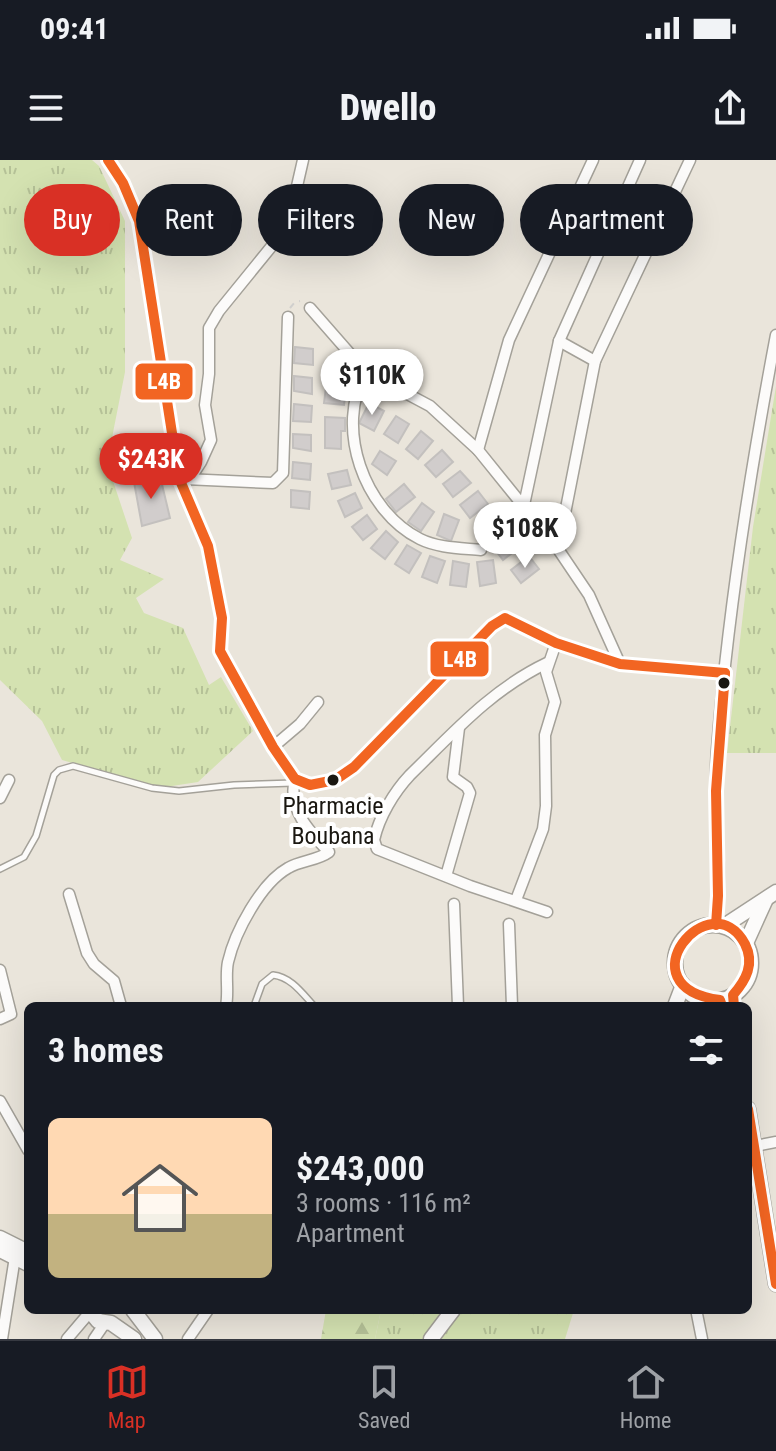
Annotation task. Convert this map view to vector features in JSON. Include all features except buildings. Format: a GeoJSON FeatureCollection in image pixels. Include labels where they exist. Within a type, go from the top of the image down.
{"type":"FeatureCollection","features":[{"type":"Feature","properties":{"kind":"main road"},"geometry":{"type":"LineString","coordinates":[[720,926],[771,896]]}},
{"type":"Feature","properties":{"kind":"main road"},"geometry":{"type":"LineString","coordinates":[[746,943],[771,896]]}},
{"type":"Feature","properties":{"kind":"main road"},"geometry":{"type":"LineString","coordinates":[[703,926],[720,926],[736,933],[746,943],[750,955],[748,978],[727,1002],[692,1001],[675,965],[682,941],[703,926]]}},
{"type":"Feature","properties":{"kind":"main road"},"geometry":{"type":"LineString","coordinates":[[677,1002],[683,985]]}},
{"type":"Feature","properties":{"kind":"main road"},"geometry":{"type":"LineString","coordinates":[[752,1130],[776,1284]]}},
{"type":"Feature","properties":{"kind":"main road"},"geometry":{"type":"LineString","coordinates":[[0,1238],[24,1257]]}},
{"type":"Feature","properties":{"kind":"main road"},"geometry":{"type":"LineString","coordinates":[[0,1250],[24,1257]]}},
{"type":"Feature","properties":{"kind":"main road"},"geometry":{"type":"LineString","coordinates":[[92,1314],[98,1321],[108,1323],[134,1339]]}},
{"type":"Feature","properties":{"kind":"main road"},"geometry":{"type":"LineString","coordinates":[[108,1323],[118,1320],[122,1314]]}},
{"type":"Feature","properties":{"kind":"main road"},"geometry":{"type":"LineString","coordinates":[[136,1314],[155,1339]]}},
{"type":"Feature","properties":{"kind":"main road"},"geometry":{"type":"LineString","coordinates":[[431,1339],[450,1314]]}},
{"type":"Feature","properties":{"kind":"street"},"geometry":{"type":"LineString","coordinates":[[108,160],[123,183],[139,221],[184,478],[208,546],[222,618],[220,651],[295,781],[310,785],[335,780],[354,767],[498,621],[505,618],[556,643],[620,664],[725,673]]}},
{"type":"Feature","properties":{"kind":"street"},"geometry":{"type":"LineString","coordinates":[[184,478],[208,450],[211,440],[205,405],[209,328],[219,311],[284,231],[303,160]]}},
{"type":"Feature","properties":{"kind":"street"},"geometry":{"type":"LineString","coordinates":[[478,450],[509,340],[593,160]]}},
{"type":"Feature","properties":{"kind":"street"},"geometry":{"type":"LineString","coordinates":[[524,505],[559,341],[640,160]]}},
{"type":"Feature","properties":{"kind":"street"},"geometry":{"type":"LineString","coordinates":[[558,549],[595,361],[690,160]]}},
{"type":"Feature","properties":{"kind":"street"},"geometry":{"type":"LineString","coordinates":[[310,308],[366,372],[430,406],[478,450],[558,549],[589,595],[620,664]]}},
{"type":"Feature","properties":{"kind":"street"},"geometry":{"type":"LineString","coordinates":[[184,478],[273,483],[283,473],[288,317]]}},
{"type":"Feature","properties":{"kind":"street"},"geometry":{"type":"LineString","coordinates":[[720,926],[715,812],[717,751],[749,473],[776,335]]}},
{"type":"Feature","properties":{"kind":"street"},"geometry":{"type":"LineString","coordinates":[[559,341],[595,361]]}},
{"type":"Feature","properties":{"kind":"street"},"geometry":{"type":"LineString","coordinates":[[366,372],[353,415],[358,461],[375,498],[401,528],[422,541],[481,550]]}},
{"type":"Feature","properties":{"kind":"street"},"geometry":{"type":"LineString","coordinates":[[516,900],[539,842],[545,817],[545,735],[555,702],[547,681],[547,663],[556,643]]}},
{"type":"Feature","properties":{"kind":"street"},"geometry":{"type":"LineString","coordinates":[[547,663],[524,674],[489,698],[400,786],[374,840],[377,849],[547,912]]}},
{"type":"Feature","properties":{"kind":"street"},"geometry":{"type":"LineString","coordinates":[[273,747],[300,724],[318,702]]}},
{"type":"Feature","properties":{"kind":"street"},"geometry":{"type":"LineString","coordinates":[[446,876],[470,793],[453,777],[459,728]]}},
{"type":"Feature","properties":{"kind":"street"},"geometry":{"type":"LineString","coordinates":[[0,798],[9,780]]}},
{"type":"Feature","properties":{"kind":"street"},"geometry":{"type":"LineString","coordinates":[[226,1002],[228,962],[239,933],[266,887],[288,867],[321,858],[329,852],[300,818],[292,792],[295,781]]}},
{"type":"Feature","properties":{"kind":"street"},"geometry":{"type":"LineString","coordinates":[[69,894],[87,953],[94,964],[114,981],[120,1002]]}},
{"type":"Feature","properties":{"kind":"street"},"geometry":{"type":"LineString","coordinates":[[454,904],[458,1002]]}},
{"type":"Feature","properties":{"kind":"street"},"geometry":{"type":"LineString","coordinates":[[509,924],[512,1002]]}},
{"type":"Feature","properties":{"kind":"street"},"geometry":{"type":"LineString","coordinates":[[0,970],[11,1014],[0,1019]]}},
{"type":"Feature","properties":{"kind":"street"},"geometry":{"type":"LineString","coordinates":[[0,1101],[24,1143]]}},
{"type":"Feature","properties":{"kind":"street"},"geometry":{"type":"LineString","coordinates":[[755,1146],[776,1142]]}},
{"type":"Feature","properties":{"kind":"street"},"geometry":{"type":"LineString","coordinates":[[2,1339],[24,1257]]}},
{"type":"Feature","properties":{"kind":"street"},"geometry":{"type":"LineString","coordinates":[[67,1339],[88,1314]]}},
{"type":"Feature","properties":{"kind":"street"},"geometry":{"type":"LineString","coordinates":[[188,1339],[205,1314]]}},
{"type":"Feature","properties":{"kind":"street"},"geometry":{"type":"LineString","coordinates":[[697,1314],[702,1339]]}},
{"type":"Feature","properties":{"kind":"street"},"geometry":{"type":"LineString","coordinates":[[94,1339],[108,1323]]}},
{"type":"Feature","properties":{"kind":"lane"},"geometry":{"type":"LineString","coordinates":[[0,869],[16,863],[31,848],[54,775],[66,767],[73,766],[152,788],[179,791],[295,781]]}},
{"type":"Feature","properties":{"kind":"lane"},"geometry":{"type":"LineString","coordinates":[[255,1002],[262,984],[273,975],[293,984],[310,1002]]}},
{"type":"Feature","properties":{"kind":"path"},"geometry":{"type":"LineString","coordinates":[[288,317],[295,302],[306,303],[310,308]]}},
{"type":"Feature","properties":{"kind":"green space"},"geometry":{"type":"Polygon","coordinates":[[[0,160],[92,160],[99,166],[108,184],[24,184],[24,256],[120,256],[120,210],[125,221],[125,372],[107,463],[132,538],[120,560],[164,579],[136,598],[144,613],[183,628],[209,685],[221,677],[253,731],[198,782],[159,788],[62,760],[42,721],[0,680],[0,160]]]}},
{"type":"Feature","properties":{"kind":"green space"},"geometry":{"type":"Polygon","coordinates":[[[776,386],[776,753],[727,753],[753,527],[776,386]]]}},
{"type":"Feature","properties":{"kind":"green space"},"geometry":{"type":"Polygon","coordinates":[[[325,1314],[380,1314],[375,1339],[321,1339],[325,1314]]]}},
{"type":"Feature","properties":{"kind":"green space"},"geometry":{"type":"Polygon","coordinates":[[[380,1314],[573,1314],[565,1339],[375,1339],[380,1314]]]}},
{"type":"Feature","properties":{"kind":"transit line","name":"L4B"},"geometry":{"type":"LineString","coordinates":[[108,160],[123,183],[139,221],[179,478],[208,546],[222,618],[220,651],[273,747],[295,779],[310,785],[335,780],[354,767],[492,626],[505,618],[556,643],[620,664],[725,673]]}},
{"type":"Feature","properties":{"kind":"transit line","name":"L4B"},"geometry":{"type":"LineString","coordinates":[[716,925],[716,791],[725,673]]}},
{"type":"Feature","properties":{"kind":"transit line","name":"L4B"},"geometry":{"type":"LineString","coordinates":[[721,1002],[691,991],[677,977],[675,960],[683,943],[696,930],[713,924],[730,927],[748,951],[748,971],[733,995],[734,1002]]}},
{"type":"Feature","properties":{"kind":"transit line","name":"L4B"},"geometry":{"type":"LineString","coordinates":[[752,1134],[776,1284]]}},
{"type":"Feature","properties":{"kind":"place","name":"Pharmacie Boubana"},"geometry":{"type":"Point","coordinates":[333,780]}}]}
